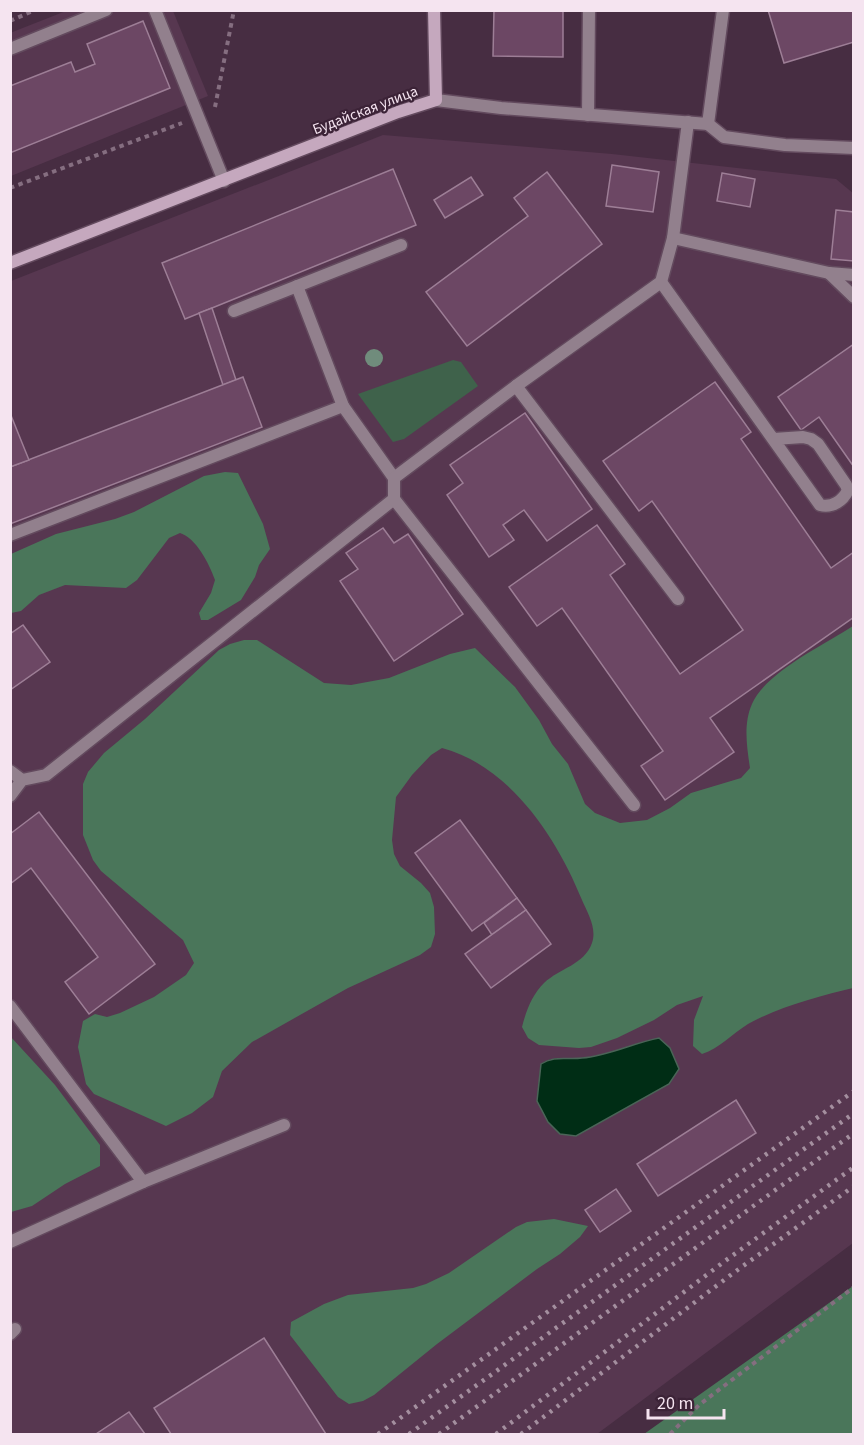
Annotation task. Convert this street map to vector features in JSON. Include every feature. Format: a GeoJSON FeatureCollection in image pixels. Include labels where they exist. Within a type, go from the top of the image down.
{"type":"FeatureCollection","features":[{"type":"Feature","properties":{"kind":"street"},"geometry":{"type":"LineString","coordinates":[[10,49],[106,10]]}},
{"type":"Feature","properties":{"kind":"street"},"geometry":{"type":"LineString","coordinates":[[155,10],[224,181]]}},
{"type":"Feature","properties":{"kind":"street"},"geometry":{"type":"LineString","coordinates":[[434,10],[436,100]]}},
{"type":"Feature","properties":{"kind":"street"},"geometry":{"type":"LineString","coordinates":[[588,115],[589,10]]}},
{"type":"Feature","properties":{"kind":"street"},"geometry":{"type":"LineString","coordinates":[[723,10],[708,124],[724,137],[785,145],[854,148]]}},
{"type":"Feature","properties":{"kind":"street","name":"Будайская улица"},"geometry":{"type":"LineString","coordinates":[[10,263],[398,112],[436,100],[501,108],[708,124]]}},
{"type":"Feature","properties":{"kind":"street"},"geometry":{"type":"LineString","coordinates":[[394,478],[516,386],[661,282],[674,238],[688,122]]}},
{"type":"Feature","properties":{"kind":"street"},"geometry":{"type":"LineString","coordinates":[[674,238],[829,273],[854,274]]}},
{"type":"Feature","properties":{"kind":"street"},"geometry":{"type":"LineString","coordinates":[[234,311],[401,245]]}},
{"type":"Feature","properties":{"kind":"street"},"geometry":{"type":"LineString","coordinates":[[829,273],[854,297]]}},
{"type":"Feature","properties":{"kind":"street"},"geometry":{"type":"LineString","coordinates":[[661,282],[820,505],[832,506],[845,496],[848,490],[846,484],[818,444],[803,437],[774,439]]}},
{"type":"Feature","properties":{"kind":"street"},"geometry":{"type":"LineString","coordinates":[[297,286],[343,406],[394,478],[394,499],[634,805]]}},
{"type":"Feature","properties":{"kind":"street"},"geometry":{"type":"LineString","coordinates":[[516,386],[678,599]]}},
{"type":"Feature","properties":{"kind":"street"},"geometry":{"type":"LineString","coordinates":[[10,535],[343,406]]}},
{"type":"Feature","properties":{"kind":"street"},"geometry":{"type":"LineString","coordinates":[[10,796],[22,780],[46,775],[394,499]]}},
{"type":"Feature","properties":{"kind":"street"},"geometry":{"type":"LineString","coordinates":[[10,771],[22,780]]}},
{"type":"Feature","properties":{"kind":"street"},"geometry":{"type":"LineString","coordinates":[[10,1005],[143,1182]]}},
{"type":"Feature","properties":{"kind":"street"},"geometry":{"type":"LineString","coordinates":[[10,1242],[143,1182],[284,1125]]}},
{"type":"Feature","properties":{"kind":"path"},"geometry":{"type":"LineString","coordinates":[[10,21],[35,10]]}},
{"type":"Feature","properties":{"kind":"path"},"geometry":{"type":"LineString","coordinates":[[10,188],[214,111],[234,10]]}},
{"type":"Feature","properties":{"kind":"path"},"geometry":{"type":"LineString","coordinates":[[670,1434],[699,1405],[854,1287]]}},
{"type":"Feature","properties":{"kind":"shaded area"},"geometry":{"type":"Polygon","coordinates":[[[66,11],[173,11],[208,96],[11,176],[10,33],[66,11]]]}},
{"type":"Feature","properties":{"kind":"shaded area"},"geometry":{"type":"Polygon","coordinates":[[[383,135],[612,154],[836,179],[854,194],[853,1243],[597,1434],[11,1434],[11,281],[383,135]]]}},
{"type":"Feature","properties":{"kind":"shaded area"},"geometry":{"type":"Polygon","coordinates":[[[453,360],[461,362],[478,386],[404,439],[393,442],[358,394],[453,360]]]}},
{"type":"Feature","properties":{"kind":"shaded area"},"geometry":{"type":"Polygon","coordinates":[[[225,472],[238,473],[263,524],[270,549],[241,600],[208,620],[201,620],[199,613],[211,593],[215,580],[206,559],[197,546],[180,533],[169,538],[137,580],[126,588],[65,585],[39,595],[21,611],[11,613],[11,554],[56,534],[134,512],[204,476],[225,472]]]}},
{"type":"Feature","properties":{"kind":"shaded area"},"geometry":{"type":"Polygon","coordinates":[[[853,626],[853,988],[785,1007],[748,1024],[720,1045],[702,1054],[693,1046],[694,1020],[703,996],[677,1005],[654,1020],[617,1038],[591,1047],[539,1045],[528,1038],[522,1027],[528,1009],[544,983],[578,961],[588,950],[593,937],[591,921],[572,876],[545,829],[528,808],[510,788],[489,771],[467,757],[442,748],[431,755],[412,775],[396,797],[392,840],[394,854],[400,866],[430,893],[434,907],[435,934],[431,947],[420,955],[348,988],[252,1042],[222,1071],[213,1097],[192,1113],[166,1126],[94,1094],[86,1084],[78,1047],[83,1021],[95,1014],[107,1017],[120,1013],[154,997],[186,975],[194,963],[183,940],[101,871],[93,860],[83,835],[83,784],[88,772],[104,753],[145,719],[219,650],[244,640],[257,640],[324,683],[351,685],[389,678],[450,654],[475,648],[515,687],[539,720],[552,744],[568,764],[585,804],[595,813],[620,823],[647,820],[670,808],[691,793],[741,778],[750,768],[746,736],[747,720],[759,692],[782,670],[853,626]]]}},
{"type":"Feature","properties":{"kind":"shaded area"},"geometry":{"type":"Polygon","coordinates":[[[10,1036],[55,1085],[100,1145],[100,1166],[65,1184],[32,1206],[11,1212],[10,1036]]]}},
{"type":"Feature","properties":{"kind":"shaded area"},"geometry":{"type":"Polygon","coordinates":[[[659,1038],[670,1048],[679,1069],[669,1084],[576,1136],[560,1134],[548,1122],[537,1101],[541,1064],[556,1059],[601,1055],[659,1038]]]}},
{"type":"Feature","properties":{"kind":"shaded area"},"geometry":{"type":"Polygon","coordinates":[[[554,1219],[588,1226],[580,1237],[560,1254],[363,1401],[349,1404],[338,1397],[290,1335],[291,1322],[324,1304],[348,1295],[413,1288],[426,1284],[449,1273],[516,1227],[527,1222],[554,1219]]]}},
{"type":"Feature","properties":{"kind":"shaded area"},"geometry":{"type":"Polygon","coordinates":[[[853,1286],[853,1434],[644,1434],[853,1286]]]}},
{"type":"Feature","properties":{"kind":"building"},"geometry":{"type":"Polygon","coordinates":[[[494,10],[563,10],[563,57],[493,56],[494,10]]]}},
{"type":"Feature","properties":{"kind":"building"},"geometry":{"type":"Polygon","coordinates":[[[768,10],[854,10],[854,42],[784,63],[768,10]]]}},
{"type":"Feature","properties":{"kind":"building"},"geometry":{"type":"Polygon","coordinates":[[[143,21],[170,88],[10,153],[10,86],[71,62],[75,72],[95,64],[87,44],[143,21]]]}},
{"type":"Feature","properties":{"kind":"building"},"geometry":{"type":"Polygon","coordinates":[[[612,165],[659,172],[653,212],[606,206],[612,165]]]}},
{"type":"Feature","properties":{"kind":"building"},"geometry":{"type":"Polygon","coordinates":[[[393,169],[416,225],[185,319],[162,263],[393,169]]]}},
{"type":"Feature","properties":{"kind":"building"},"geometry":{"type":"Polygon","coordinates":[[[547,172],[602,244],[467,346],[426,292],[528,216],[514,198],[547,172]]]}},
{"type":"Feature","properties":{"kind":"building"},"geometry":{"type":"Polygon","coordinates":[[[722,173],[755,179],[750,207],[717,201],[722,173]]]}},
{"type":"Feature","properties":{"kind":"building"},"geometry":{"type":"Polygon","coordinates":[[[471,177],[483,195],[445,218],[434,200],[471,177]]]}},
{"type":"Feature","properties":{"kind":"building"},"geometry":{"type":"Polygon","coordinates":[[[836,210],[854,212],[854,261],[831,259],[836,210]]]}},
{"type":"Feature","properties":{"kind":"building"},"geometry":{"type":"Polygon","coordinates":[[[212,308],[236,380],[223,385],[199,313],[212,308]]]}},
{"type":"Feature","properties":{"kind":"building"},"geometry":{"type":"Polygon","coordinates":[[[854,344],[854,467],[819,417],[801,430],[778,397],[854,344]]]}},
{"type":"Feature","properties":{"kind":"building"},"geometry":{"type":"Polygon","coordinates":[[[243,377],[262,427],[10,524],[10,467],[243,377]]]}},
{"type":"Feature","properties":{"kind":"building"},"geometry":{"type":"Polygon","coordinates":[[[715,382],[751,432],[741,439],[831,568],[854,552],[854,617],[710,718],[734,752],[665,800],[641,766],[663,751],[562,608],[537,626],[509,587],[597,525],[625,564],[610,575],[680,674],[743,630],[652,501],[639,511],[603,461],[715,382]]]}},
{"type":"Feature","properties":{"kind":"building"},"geometry":{"type":"Polygon","coordinates":[[[10,413],[29,460],[10,467],[10,413]]]}},
{"type":"Feature","properties":{"kind":"building"},"geometry":{"type":"Polygon","coordinates":[[[525,413],[592,509],[547,541],[524,510],[503,525],[514,540],[489,557],[447,495],[463,483],[450,465],[525,413]]]}},
{"type":"Feature","properties":{"kind":"building"},"geometry":{"type":"Polygon","coordinates":[[[383,528],[394,543],[408,534],[463,614],[394,661],[340,581],[358,569],[346,553],[383,528]]]}},
{"type":"Feature","properties":{"kind":"building"},"geometry":{"type":"Polygon","coordinates":[[[23,625],[50,662],[10,690],[10,634],[23,625]]]}},
{"type":"Feature","properties":{"kind":"building"},"geometry":{"type":"Polygon","coordinates":[[[39,812],[155,964],[89,1014],[65,982],[98,957],[31,868],[10,884],[10,834],[39,812]]]}},
{"type":"Feature","properties":{"kind":"building"},"geometry":{"type":"Polygon","coordinates":[[[460,820],[517,898],[472,931],[415,853],[460,820]]]}},
{"type":"Feature","properties":{"kind":"building"},"geometry":{"type":"Polygon","coordinates":[[[517,898],[526,910],[492,935],[484,923],[517,898]]]}},
{"type":"Feature","properties":{"kind":"building"},"geometry":{"type":"Polygon","coordinates":[[[526,910],[551,944],[491,988],[465,954],[526,910]]]}},
{"type":"Feature","properties":{"kind":"building"},"geometry":{"type":"Polygon","coordinates":[[[736,1100],[756,1133],[658,1196],[637,1164],[736,1100]]]}},
{"type":"Feature","properties":{"kind":"building"},"geometry":{"type":"Polygon","coordinates":[[[616,1189],[631,1211],[600,1232],[585,1210],[616,1189]]]}},
{"type":"Feature","properties":{"kind":"building"},"geometry":{"type":"Polygon","coordinates":[[[264,1338],[326,1434],[171,1434],[154,1408],[264,1338]]]}},
{"type":"Feature","properties":{"kind":"building"},"geometry":{"type":"Polygon","coordinates":[[[129,1412],[145,1434],[96,1434],[129,1412]]]}},
{"type":"Feature","properties":{"kind":"railway"},"geometry":{"type":"LineString","coordinates":[[378,1434],[854,1091]]}},
{"type":"Feature","properties":{"kind":"railway"},"geometry":{"type":"LineString","coordinates":[[409,1434],[854,1113]]}},
{"type":"Feature","properties":{"kind":"railway"},"geometry":{"type":"LineString","coordinates":[[439,1434],[854,1133]]}},
{"type":"Feature","properties":{"kind":"railway"},"geometry":{"type":"LineString","coordinates":[[496,1434],[854,1167]]}},
{"type":"Feature","properties":{"kind":"railway"},"geometry":{"type":"LineString","coordinates":[[521,1434],[732,1274],[854,1186]]}}]}
